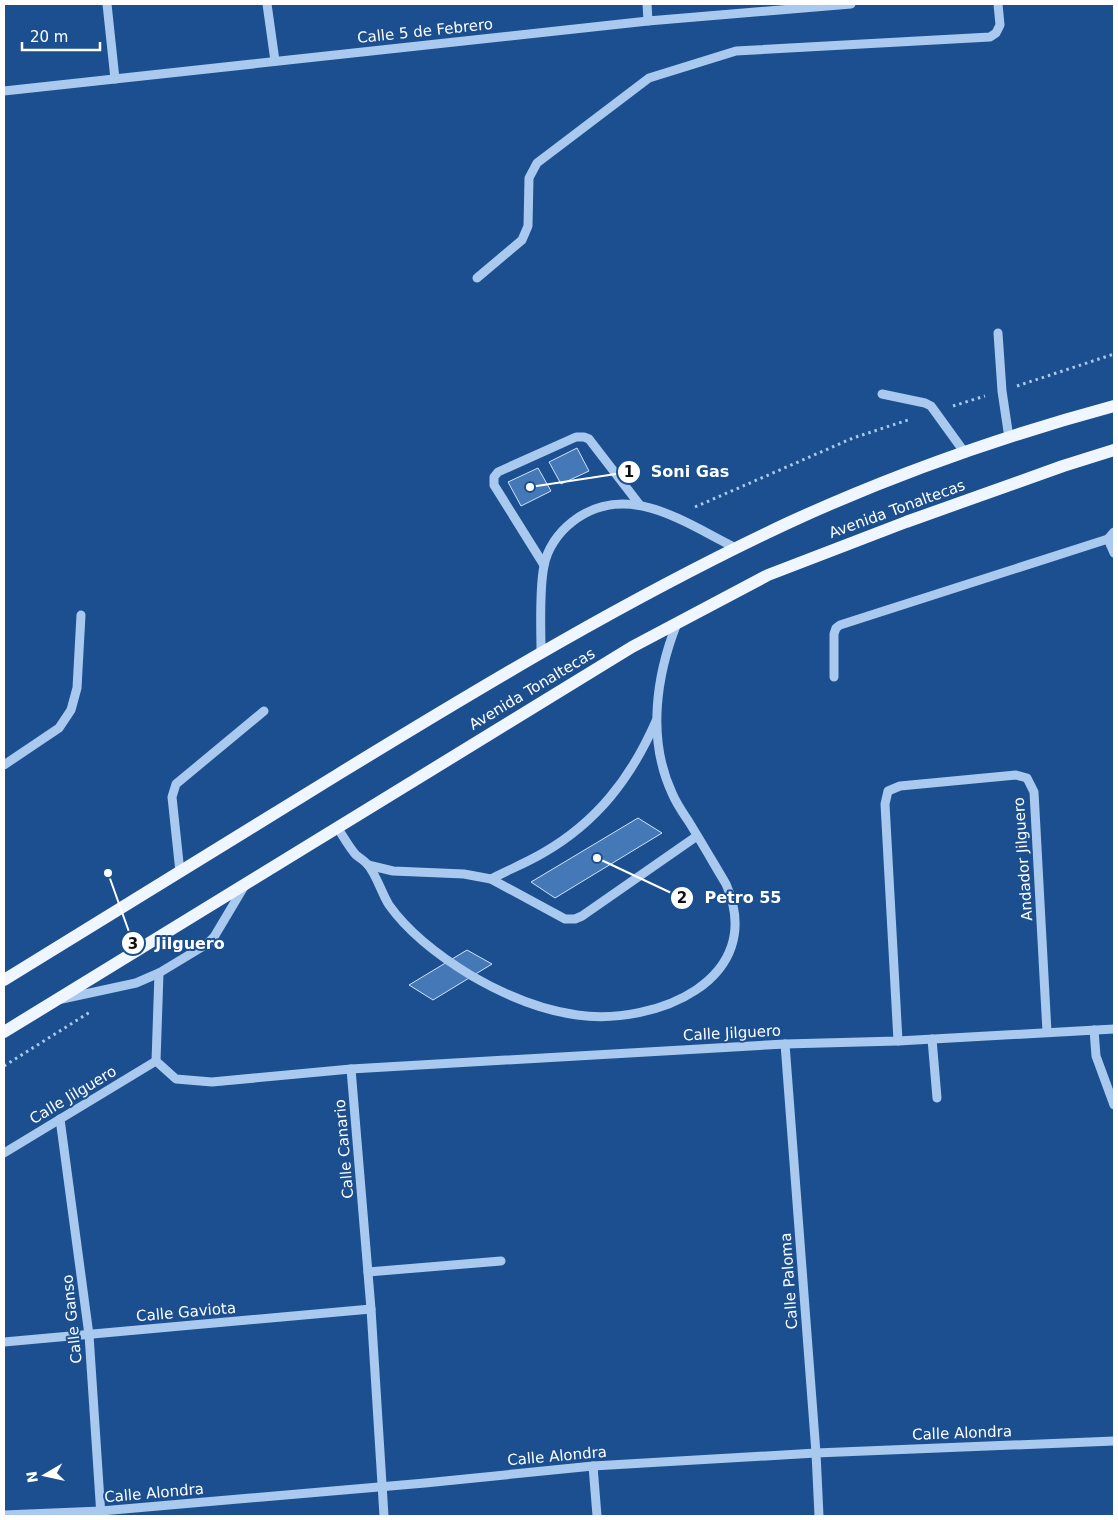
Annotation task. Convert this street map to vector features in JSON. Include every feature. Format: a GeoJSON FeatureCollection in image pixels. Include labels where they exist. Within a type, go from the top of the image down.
{"type":"FeatureCollection","features":[{"type":"Feature","properties":{"kind":"main road","name":"Avenida Tonaltecas"},"geometry":{"type":"LineString","coordinates":[[4,980],[449,706],[608,614],[736,548],[790,522],[867,489],[1047,424],[1113,406]]}},
{"type":"Feature","properties":{"kind":"main road","name":"Avenida Tonaltecas"},"geometry":{"type":"LineString","coordinates":[[4,1032],[632,647],[777,572],[906,522],[1063,466],[1114,450]]}},
{"type":"Feature","properties":{"kind":"street"},"geometry":{"type":"LineString","coordinates":[[107,4],[115,79]]}},
{"type":"Feature","properties":{"kind":"street"},"geometry":{"type":"LineString","coordinates":[[267,4],[275,61]]}},
{"type":"Feature","properties":{"kind":"street"},"geometry":{"type":"LineString","coordinates":[[647,4],[648,21]]}},
{"type":"Feature","properties":{"kind":"street","name":"Calle 5 de Febrero"},"geometry":{"type":"LineString","coordinates":[[4,91],[648,21],[850,4]]}},
{"type":"Feature","properties":{"kind":"street"},"geometry":{"type":"LineString","coordinates":[[477,278],[522,240],[526,234],[528,226],[528,178],[537,163],[649,78],[736,51],[990,36],[996,34],[1000,25],[998,4]]}},
{"type":"Feature","properties":{"kind":"street"},"geometry":{"type":"LineString","coordinates":[[998,333],[1002,391],[1009,438]]}},
{"type":"Feature","properties":{"kind":"street"},"geometry":{"type":"LineString","coordinates":[[882,394],[926,404],[935,412],[965,453]]}},
{"type":"Feature","properties":{"kind":"street"},"geometry":{"type":"LineString","coordinates":[[544,566],[494,485],[494,477],[498,472],[576,437],[584,437],[589,439],[639,504]]}},
{"type":"Feature","properties":{"kind":"street"},"geometry":{"type":"LineString","coordinates":[[541,653],[544,566],[556,538],[566,526],[579,517],[608,505],[623,503],[639,504],[654,508],[736,548]]}},
{"type":"Feature","properties":{"kind":"street"},"geometry":{"type":"LineString","coordinates":[[834,677],[834,634],[840,624],[1111,536],[1114,553]]}},
{"type":"Feature","properties":{"kind":"street"},"geometry":{"type":"LineString","coordinates":[[4,765],[59,728],[71,710],[76,688],[81,615]]}},
{"type":"Feature","properties":{"kind":"street"},"geometry":{"type":"LineString","coordinates":[[337,827],[355,854],[368,865],[390,905],[418,937],[444,958],[472,976],[502,991],[555,1011],[592,1016],[622,1015],[665,1005],[698,990],[719,971],[726,959],[732,945],[736,922],[732,898],[726,884],[672,793],[664,769],[659,744],[658,694],[668,646],[678,623]]}},
{"type":"Feature","properties":{"kind":"street"},"geometry":{"type":"LineString","coordinates":[[180,872],[172,797],[176,784],[264,711]]}},
{"type":"Feature","properties":{"kind":"street"},"geometry":{"type":"LineString","coordinates":[[491,879],[542,853],[568,837],[591,818],[612,796],[630,772],[645,746],[657,719]]}},
{"type":"Feature","properties":{"kind":"street","name":"Andador Jilguero"},"geometry":{"type":"LineString","coordinates":[[898,1041],[885,804],[888,791],[900,786],[1016,775],[1027,778],[1034,792],[1048,1032]]}},
{"type":"Feature","properties":{"kind":"street"},"geometry":{"type":"LineString","coordinates":[[368,865],[393,871],[464,874],[491,879],[565,919],[582,916],[697,836]]}},
{"type":"Feature","properties":{"kind":"street"},"geometry":{"type":"LineString","coordinates":[[57,1000],[136,984],[159,973],[207,944],[214,937],[246,884]]}},
{"type":"Feature","properties":{"kind":"street"},"geometry":{"type":"LineString","coordinates":[[159,973],[156,1061],[176,1079],[212,1082],[351,1069]]}},
{"type":"Feature","properties":{"kind":"street","name":"Calle Jilguero"},"geometry":{"type":"LineString","coordinates":[[351,1069],[785,1044],[898,1041],[1114,1029]]}},
{"type":"Feature","properties":{"kind":"street"},"geometry":{"type":"LineString","coordinates":[[1094,1030],[1096,1056],[1114,1105]]}},
{"type":"Feature","properties":{"kind":"street"},"geometry":{"type":"LineString","coordinates":[[932,1039],[936,1098]]}},
{"type":"Feature","properties":{"kind":"street","name":"Calle Paloma"},"geometry":{"type":"LineString","coordinates":[[785,1044],[816,1453],[819,1516]]}},
{"type":"Feature","properties":{"kind":"street","name":"Calle Jilguero"},"geometry":{"type":"LineString","coordinates":[[4,1152],[156,1061]]}},
{"type":"Feature","properties":{"kind":"street","name":"Calle Canario"},"geometry":{"type":"LineString","coordinates":[[351,1069],[371,1310],[384,1516]]}},
{"type":"Feature","properties":{"kind":"street","name":"Calle Ganso"},"geometry":{"type":"LineString","coordinates":[[60,1119],[89,1335],[101,1514]]}},
{"type":"Feature","properties":{"kind":"street"},"geometry":{"type":"LineString","coordinates":[[368,1272],[501,1261]]}},
{"type":"Feature","properties":{"kind":"street","name":"Calle Gaviota"},"geometry":{"type":"LineString","coordinates":[[4,1342],[371,1310]]}},
{"type":"Feature","properties":{"kind":"street","name":"Calle Alondra"},"geometry":{"type":"LineString","coordinates":[[4,1515],[101,1514],[593,1466],[816,1453],[1114,1441]]}},
{"type":"Feature","properties":{"kind":"street"},"geometry":{"type":"LineString","coordinates":[[593,1466],[597,1516]]}},
{"type":"Feature","properties":{"kind":"path"},"geometry":{"type":"LineString","coordinates":[[673,517],[853,438],[1114,354]]}},
{"type":"Feature","properties":{"kind":"path"},"geometry":{"type":"LineString","coordinates":[[4,1066],[95,1009]]}},
{"type":"Feature","properties":{"kind":"building"},"geometry":{"type":"Polygon","coordinates":[[[577,448],[589,471],[561,484],[549,462],[577,448]]]}},
{"type":"Feature","properties":{"kind":"building"},"geometry":{"type":"Polygon","coordinates":[[[538,468],[551,491],[521,506],[508,482],[538,468]]]}},
{"type":"Feature","properties":{"kind":"building"},"geometry":{"type":"Polygon","coordinates":[[[638,818],[662,833],[555,898],[531,882],[638,818]]]}},
{"type":"Feature","properties":{"kind":"building"},"geometry":{"type":"Polygon","coordinates":[[[467,950],[492,964],[433,1000],[409,985],[467,950]]]}},
{"type":"Feature","properties":{"kind":"place","name":"Soni Gas"},"geometry":{"type":"Point","coordinates":[530,487]}},
{"type":"Feature","properties":{"kind":"place","name":"Petro 55"},"geometry":{"type":"Point","coordinates":[597,858]}},
{"type":"Feature","properties":{"kind":"place","name":"Jilguero"},"geometry":{"type":"Point","coordinates":[108,873]}}]}
